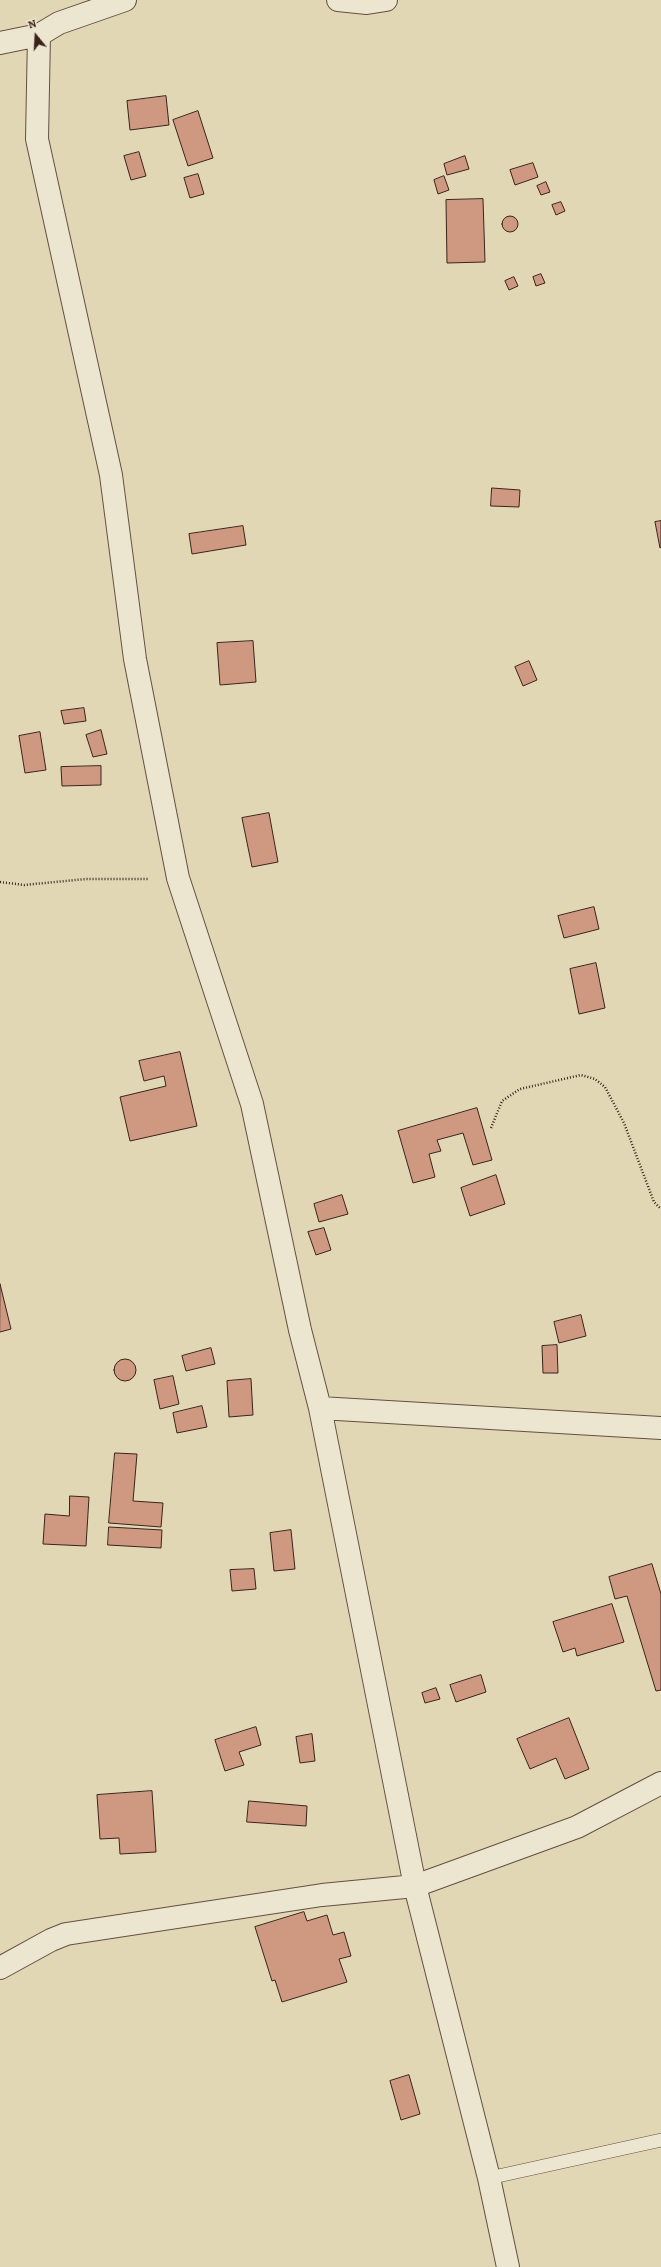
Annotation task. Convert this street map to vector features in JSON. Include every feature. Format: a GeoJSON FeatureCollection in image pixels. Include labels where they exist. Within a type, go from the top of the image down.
{"type":"FeatureCollection","features":[{"type":"Feature","properties":{"kind":"street"},"geometry":{"type":"LineString","coordinates":[[59,23],[79,0]]}},
{"type":"Feature","properties":{"kind":"street"},"geometry":{"type":"LineString","coordinates":[[0,43],[39,34],[59,23],[125,0]]}},
{"type":"Feature","properties":{"kind":"street"},"geometry":{"type":"LineString","coordinates":[[338,0],[367,3],[386,0]]}},
{"type":"Feature","properties":{"kind":"street"},"geometry":{"type":"LineString","coordinates":[[39,34],[36,139],[111,475],[135,659],[178,878],[252,1104],[300,1330],[320,1408],[415,1886],[489,2178],[508,2267]]}},
{"type":"Feature","properties":{"kind":"street"},"geometry":{"type":"LineString","coordinates":[[320,1408],[661,1428]]}},
{"type":"Feature","properties":{"kind":"street"},"geometry":{"type":"LineString","coordinates":[[0,1968],[51,1940],[66,1934],[322,1895],[415,1886],[577,1827],[661,1783]]}},
{"type":"Feature","properties":{"kind":"lane"},"geometry":{"type":"LineString","coordinates":[[489,2178],[661,2140]]}},
{"type":"Feature","properties":{"kind":"path"},"geometry":{"type":"LineString","coordinates":[[0,882],[24,885],[86,879],[178,878]]}},
{"type":"Feature","properties":{"kind":"path"},"geometry":{"type":"LineString","coordinates":[[491,1128],[502,1101],[520,1089],[581,1075],[595,1079],[605,1087],[624,1124],[652,1196],[661,1209]]}},
{"type":"Feature","properties":{"kind":"building"},"geometry":{"type":"Polygon","coordinates":[[[166,96],[169,125],[130,130],[127,101],[166,96]]]}},
{"type":"Feature","properties":{"kind":"building"},"geometry":{"type":"Polygon","coordinates":[[[198,111],[213,158],[188,166],[173,120],[198,111]]]}},
{"type":"Feature","properties":{"kind":"building"},"geometry":{"type":"Polygon","coordinates":[[[139,152],[146,176],[131,180],[124,156],[139,152]]]}},
{"type":"Feature","properties":{"kind":"building"},"geometry":{"type":"Polygon","coordinates":[[[465,156],[469,169],[447,175],[444,164],[465,156]]]}},
{"type":"Feature","properties":{"kind":"building"},"geometry":{"type":"Polygon","coordinates":[[[533,163],[538,177],[515,185],[510,170],[533,163]]]}},
{"type":"Feature","properties":{"kind":"building"},"geometry":{"type":"Polygon","coordinates":[[[198,174],[204,194],[190,198],[184,178],[198,174]]]}},
{"type":"Feature","properties":{"kind":"building"},"geometry":{"type":"Polygon","coordinates":[[[444,176],[449,190],[438,194],[434,180],[444,176]]]}},
{"type":"Feature","properties":{"kind":"building"},"geometry":{"type":"Polygon","coordinates":[[[546,182],[550,192],[541,195],[537,186],[546,182]]]}},
{"type":"Feature","properties":{"kind":"building"},"geometry":{"type":"Polygon","coordinates":[[[483,199],[485,262],[447,263],[446,200],[483,199]]]}},
{"type":"Feature","properties":{"kind":"building"},"geometry":{"type":"Polygon","coordinates":[[[561,202],[565,211],[556,215],[552,205],[561,202]]]}},
{"type":"Feature","properties":{"kind":"building"},"geometry":{"type":"Polygon","coordinates":[[[510,216],[516,218],[518,224],[516,230],[510,232],[504,230],[502,224],[504,218],[510,216]]]}},
{"type":"Feature","properties":{"kind":"building"},"geometry":{"type":"Polygon","coordinates":[[[541,274],[545,283],[536,286],[533,277],[541,274]]]}},
{"type":"Feature","properties":{"kind":"building"},"geometry":{"type":"Polygon","coordinates":[[[514,277],[518,286],[509,290],[505,281],[514,277]]]}},
{"type":"Feature","properties":{"kind":"building"},"geometry":{"type":"Polygon","coordinates":[[[492,488],[520,490],[519,507],[491,506],[492,488]]]}},
{"type":"Feature","properties":{"kind":"building"},"geometry":{"type":"Polygon","coordinates":[[[661,521],[661,547],[660,548],[655,522],[661,521]]]}},
{"type":"Feature","properties":{"kind":"building"},"geometry":{"type":"Polygon","coordinates":[[[243,526],[246,545],[192,554],[189,534],[243,526]]]}},
{"type":"Feature","properties":{"kind":"building"},"geometry":{"type":"Polygon","coordinates":[[[253,641],[256,682],[220,685],[217,643],[253,641]]]}},
{"type":"Feature","properties":{"kind":"building"},"geometry":{"type":"Polygon","coordinates":[[[529,661],[537,680],[523,686],[515,667],[529,661]]]}},
{"type":"Feature","properties":{"kind":"building"},"geometry":{"type":"Polygon","coordinates":[[[84,708],[86,721],[64,724],[61,711],[84,708]]]}},
{"type":"Feature","properties":{"kind":"building"},"geometry":{"type":"Polygon","coordinates":[[[101,730],[107,754],[93,757],[86,735],[101,730]]]}},
{"type":"Feature","properties":{"kind":"building"},"geometry":{"type":"Polygon","coordinates":[[[40,732],[46,770],[25,773],[19,736],[40,732]]]}},
{"type":"Feature","properties":{"kind":"building"},"geometry":{"type":"Polygon","coordinates":[[[101,766],[101,785],[62,786],[61,767],[101,766]]]}},
{"type":"Feature","properties":{"kind":"building"},"geometry":{"type":"Polygon","coordinates":[[[269,813],[278,862],[252,867],[242,818],[269,813]]]}},
{"type":"Feature","properties":{"kind":"building"},"geometry":{"type":"Polygon","coordinates":[[[594,907],[599,929],[564,938],[558,916],[594,907]]]}},
{"type":"Feature","properties":{"kind":"building"},"geometry":{"type":"Polygon","coordinates":[[[596,963],[605,1008],[579,1014],[570,969],[596,963]]]}},
{"type":"Feature","properties":{"kind":"building"},"geometry":{"type":"Polygon","coordinates":[[[180,1052],[197,1126],[130,1141],[120,1097],[166,1086],[164,1076],[144,1081],[139,1061],[180,1052]]]}},
{"type":"Feature","properties":{"kind":"building"},"geometry":{"type":"Polygon","coordinates":[[[477,1108],[492,1160],[473,1165],[463,1133],[437,1140],[441,1151],[429,1154],[435,1177],[413,1183],[398,1131],[477,1108]]]}},
{"type":"Feature","properties":{"kind":"building"},"geometry":{"type":"Polygon","coordinates":[[[496,1175],[505,1204],[470,1216],[461,1188],[496,1175]]]}},
{"type":"Feature","properties":{"kind":"building"},"geometry":{"type":"Polygon","coordinates":[[[342,1195],[348,1214],[319,1222],[314,1204],[342,1195]]]}},
{"type":"Feature","properties":{"kind":"building"},"geometry":{"type":"Polygon","coordinates":[[[324,1228],[331,1250],[316,1255],[308,1232],[324,1228]]]}},
{"type":"Feature","properties":{"kind":"building"},"geometry":{"type":"Polygon","coordinates":[[[0,1284],[11,1329],[0,1332],[0,1284]]]}},
{"type":"Feature","properties":{"kind":"building"},"geometry":{"type":"Polygon","coordinates":[[[581,1315],[586,1336],[559,1343],[554,1322],[581,1315]]]}},
{"type":"Feature","properties":{"kind":"building"},"geometry":{"type":"Polygon","coordinates":[[[557,1345],[558,1373],[543,1373],[542,1346],[557,1345]]]}},
{"type":"Feature","properties":{"kind":"building"},"geometry":{"type":"Polygon","coordinates":[[[211,1348],[215,1364],[186,1371],[182,1356],[211,1348]]]}},
{"type":"Feature","properties":{"kind":"building"},"geometry":{"type":"Polygon","coordinates":[[[125,1359],[133,1362],[136,1370],[133,1378],[125,1381],[117,1378],[114,1370],[117,1362],[125,1359]]]}},
{"type":"Feature","properties":{"kind":"building"},"geometry":{"type":"Polygon","coordinates":[[[173,1376],[179,1404],[160,1409],[154,1380],[173,1376]]]}},
{"type":"Feature","properties":{"kind":"building"},"geometry":{"type":"Polygon","coordinates":[[[251,1379],[253,1415],[229,1417],[227,1381],[251,1379]]]}},
{"type":"Feature","properties":{"kind":"building"},"geometry":{"type":"Polygon","coordinates":[[[202,1406],[207,1427],[177,1433],[173,1413],[202,1406]]]}},
{"type":"Feature","properties":{"kind":"building"},"geometry":{"type":"Polygon","coordinates":[[[115,1453],[137,1454],[133,1501],[163,1503],[161,1527],[109,1523],[115,1453]]]}},
{"type":"Feature","properties":{"kind":"building"},"geometry":{"type":"Polygon","coordinates":[[[70,1496],[89,1497],[86,1546],[43,1544],[45,1514],[69,1516],[70,1496]]]}},
{"type":"Feature","properties":{"kind":"building"},"geometry":{"type":"Polygon","coordinates":[[[109,1527],[162,1530],[161,1548],[108,1545],[109,1527]]]}},
{"type":"Feature","properties":{"kind":"building"},"geometry":{"type":"Polygon","coordinates":[[[291,1530],[295,1569],[274,1571],[270,1533],[291,1530]]]}},
{"type":"Feature","properties":{"kind":"building"},"geometry":{"type":"Polygon","coordinates":[[[652,1564],[661,1594],[661,1690],[656,1691],[627,1596],[615,1599],[609,1577],[652,1564]]]}},
{"type":"Feature","properties":{"kind":"building"},"geometry":{"type":"Polygon","coordinates":[[[254,1569],[256,1589],[232,1591],[230,1570],[254,1569]]]}},
{"type":"Feature","properties":{"kind":"building"},"geometry":{"type":"Polygon","coordinates":[[[612,1604],[624,1642],[577,1656],[575,1648],[563,1652],[553,1622],[612,1604]]]}},
{"type":"Feature","properties":{"kind":"building"},"geometry":{"type":"Polygon","coordinates":[[[481,1675],[486,1692],[456,1702],[450,1685],[481,1675]]]}},
{"type":"Feature","properties":{"kind":"building"},"geometry":{"type":"Polygon","coordinates":[[[436,1688],[440,1699],[425,1703],[422,1693],[436,1688]]]}},
{"type":"Feature","properties":{"kind":"building"},"geometry":{"type":"Polygon","coordinates":[[[569,1718],[589,1769],[565,1779],[556,1758],[530,1769],[517,1739],[569,1718]]]}},
{"type":"Feature","properties":{"kind":"building"},"geometry":{"type":"Polygon","coordinates":[[[256,1727],[261,1745],[239,1752],[244,1765],[225,1771],[215,1740],[256,1727]]]}},
{"type":"Feature","properties":{"kind":"building"},"geometry":{"type":"Polygon","coordinates":[[[312,1734],[315,1761],[300,1763],[296,1737],[312,1734]]]}},
{"type":"Feature","properties":{"kind":"building"},"geometry":{"type":"Polygon","coordinates":[[[152,1791],[156,1852],[120,1854],[119,1838],[100,1839],[97,1795],[152,1791]]]}},
{"type":"Feature","properties":{"kind":"building"},"geometry":{"type":"Polygon","coordinates":[[[249,1801],[307,1806],[306,1826],[247,1822],[249,1801]]]}},
{"type":"Feature","properties":{"kind":"building"},"geometry":{"type":"Polygon","coordinates":[[[304,1912],[307,1921],[327,1915],[333,1935],[344,1932],[351,1956],[339,1959],[347,1982],[282,2002],[275,1980],[272,1981],[255,1927],[304,1912]]]}},
{"type":"Feature","properties":{"kind":"building"},"geometry":{"type":"Polygon","coordinates":[[[409,2075],[420,2114],[401,2120],[390,2081],[409,2075]]]}}]}
